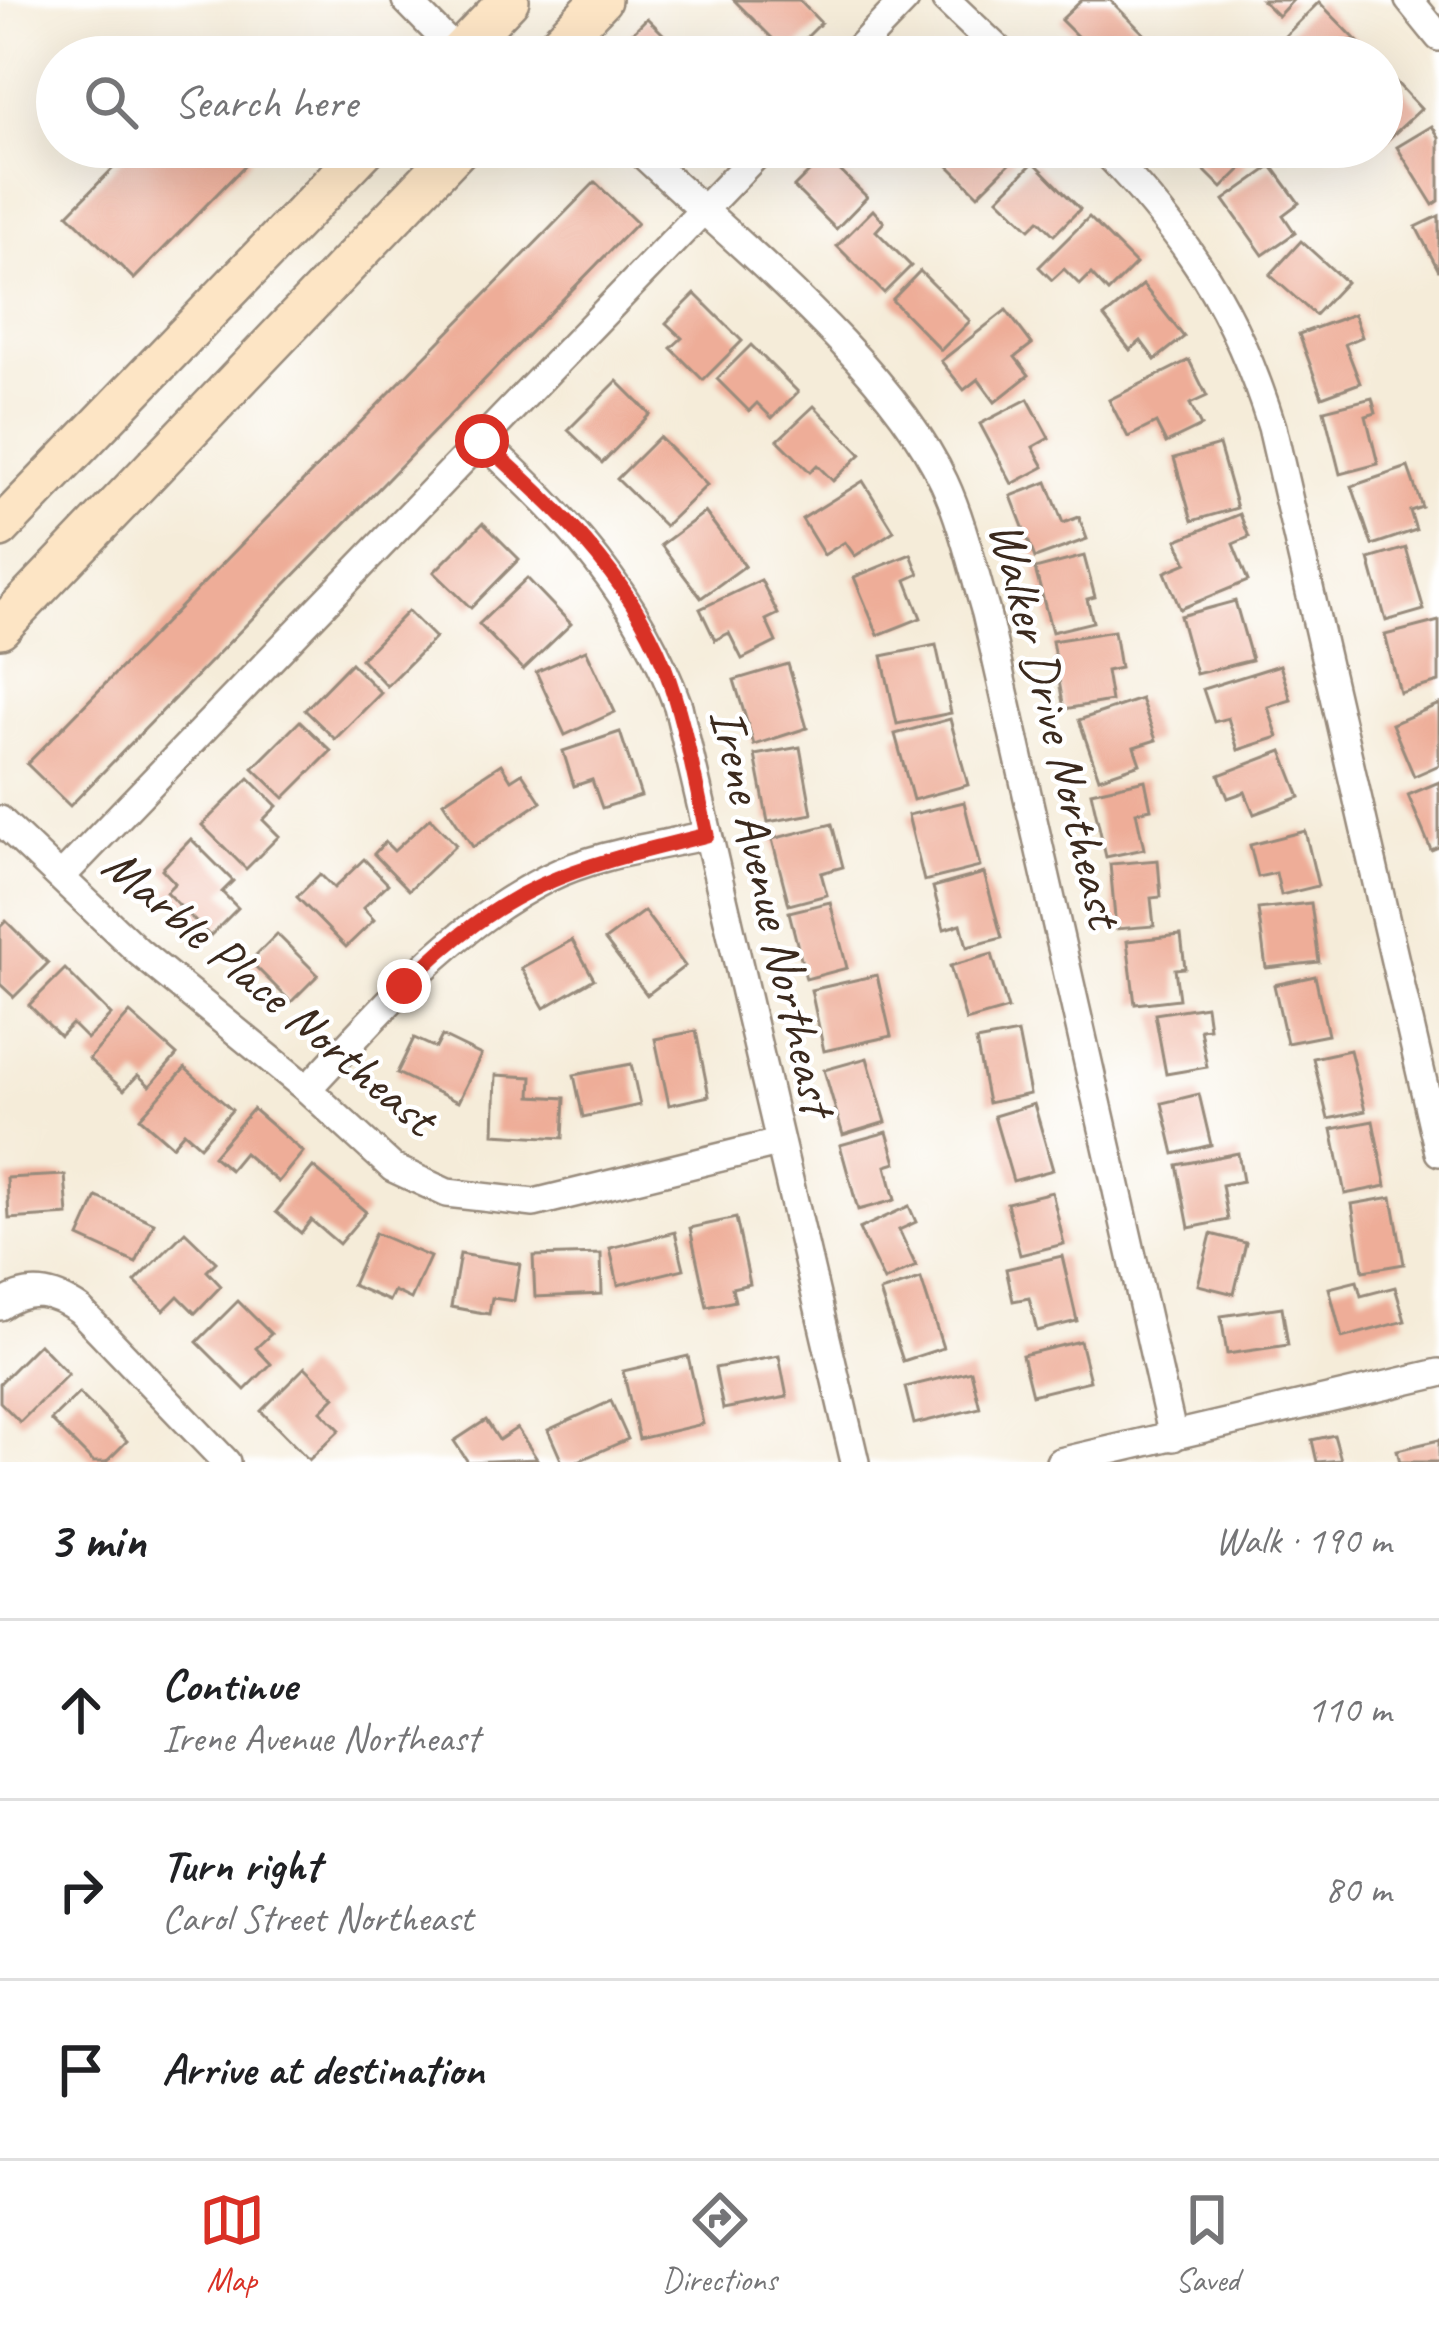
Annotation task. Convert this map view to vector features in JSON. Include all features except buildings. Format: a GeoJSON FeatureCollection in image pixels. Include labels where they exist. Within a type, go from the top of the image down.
{"type":"FeatureCollection","features":[{"type":"Feature","properties":{"kind":"main road"},"geometry":{"type":"LineString","coordinates":[[474,36],[509,0]]}},
{"type":"Feature","properties":{"kind":"main road"},"geometry":{"type":"LineString","coordinates":[[566,36],[601,0]]}},
{"type":"Feature","properties":{"kind":"main road"},"geometry":{"type":"LineString","coordinates":[[0,528],[348,168]]}},
{"type":"Feature","properties":{"kind":"main road"},"geometry":{"type":"LineString","coordinates":[[0,628],[440,168]]}},
{"type":"Feature","properties":{"kind":"main road"},"geometry":{"type":"LineString","coordinates":[[158,365],[207,412]]}},
{"type":"Feature","properties":{"kind":"street"},"geometry":{"type":"LineString","coordinates":[[406,0],[439,36]]}},
{"type":"Feature","properties":{"kind":"street"},"geometry":{"type":"LineString","coordinates":[[870,36],[905,0]]}},
{"type":"Feature","properties":{"kind":"street"},"geometry":{"type":"LineString","coordinates":[[946,0],[984,36]]}},
{"type":"Feature","properties":{"kind":"street"},"geometry":{"type":"LineString","coordinates":[[1409,0],[1439,37]]}},
{"type":"Feature","properties":{"kind":"street","name":"Walker Drive Northeast"},"geometry":{"type":"LineString","coordinates":[[657,168],[870,372],[918,436],[946,484],[986,613],[1173,1437]]}},
{"type":"Feature","properties":{"kind":"street"},"geometry":{"type":"LineString","coordinates":[[61,877],[744,168]]}},
{"type":"Feature","properties":{"kind":"street"},"geometry":{"type":"LineString","coordinates":[[1119,168],[1194,253],[1253,364],[1272,427],[1439,1152]]}},
{"type":"Feature","properties":{"kind":"street","name":"Irene Avenue Northeast"},"geometry":{"type":"LineString","coordinates":[[482,441],[563,515],[632,605],[678,706],[854,1462]]}},
{"type":"Feature","properties":{"kind":"street","name":"Marble Place Northeast"},"geometry":{"type":"LineString","coordinates":[[0,820],[139,952],[307,1089],[393,1168],[447,1193],[534,1203],[778,1143]]}},
{"type":"Feature","properties":{"kind":"street"},"geometry":{"type":"LineString","coordinates":[[307,1089],[437,953],[482,916],[550,877],[707,835]]}},
{"type":"Feature","properties":{"kind":"street"},"geometry":{"type":"LineString","coordinates":[[0,1306],[14,1296],[43,1293],[80,1310],[226,1462]]}},
{"type":"Feature","properties":{"kind":"street"},"geometry":{"type":"LineString","coordinates":[[1060,1462],[1439,1372]]}},
{"type":"Feature","properties":{"kind":"route"},"geometry":{"type":"LineString","coordinates":[[404,986],[482,916],[550,877],[707,835],[678,706],[661,658],[632,605],[563,515],[482,441]]}}]}
